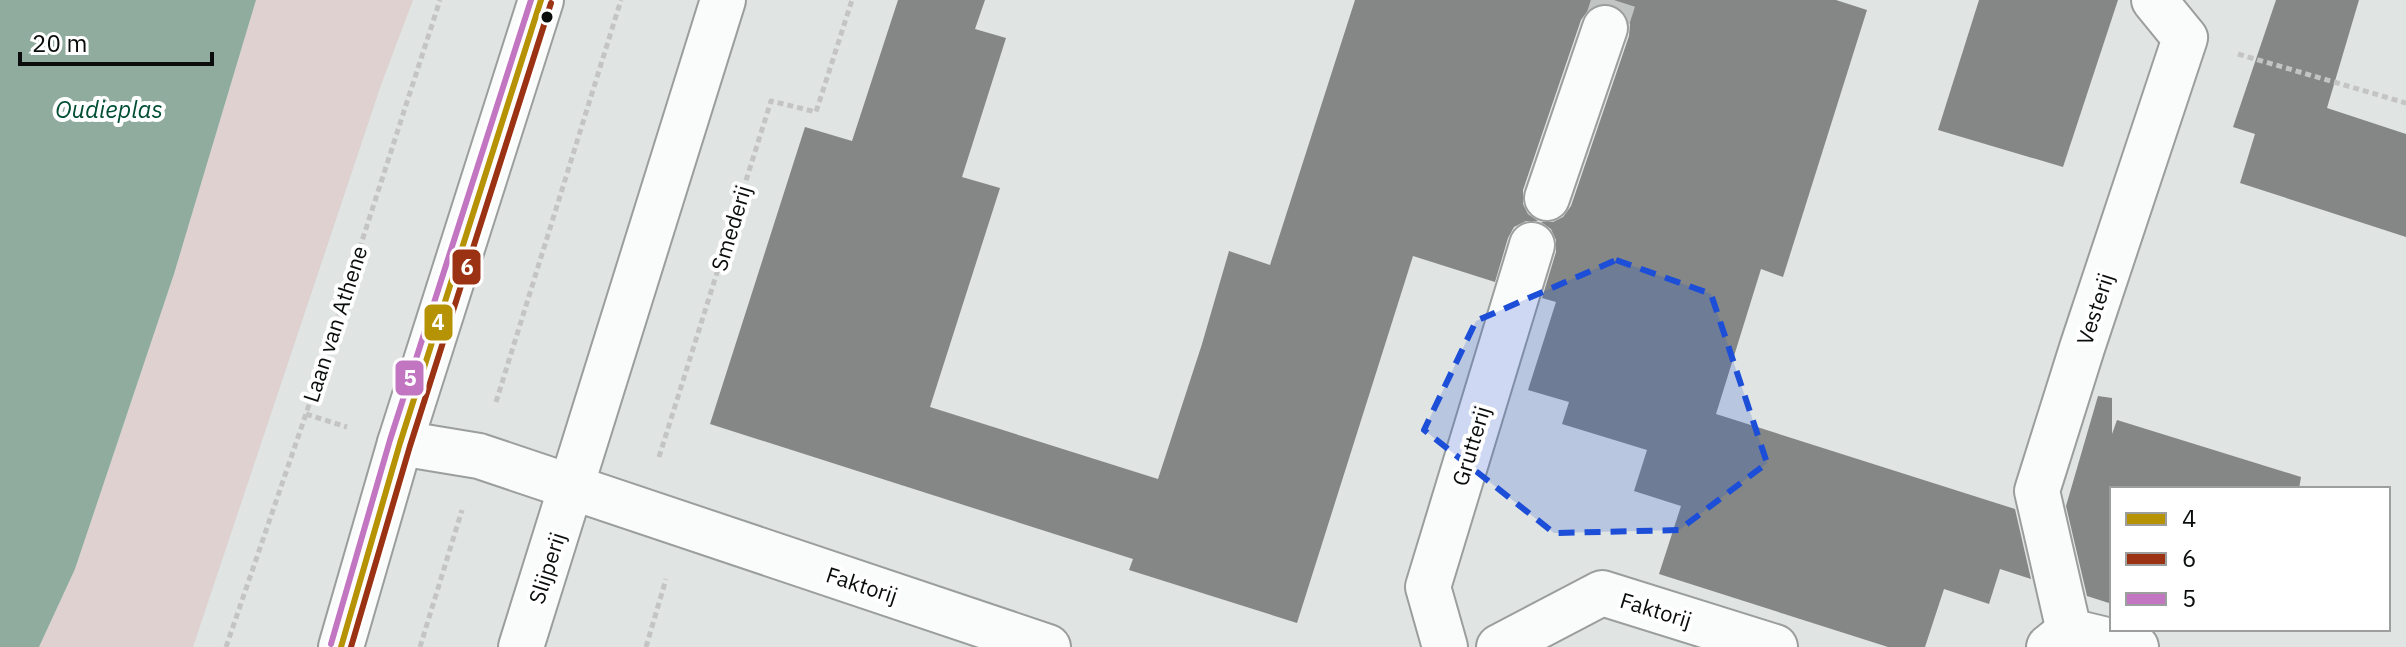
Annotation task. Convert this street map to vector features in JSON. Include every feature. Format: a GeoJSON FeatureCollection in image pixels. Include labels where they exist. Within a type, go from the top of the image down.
{"type":"FeatureCollection","features":[{"type":"Feature","properties":{"kind":"street"},"geometry":{"type":"LineString","coordinates":[[341,647],[400,443],[541,0]]}},
{"type":"Feature","properties":{"kind":"street"},"geometry":{"type":"LineString","coordinates":[[572,489],[723,0]]}},
{"type":"Feature","properties":{"kind":"street"},"geometry":{"type":"LineString","coordinates":[[2154,0],[2185,38]]}},
{"type":"Feature","properties":{"kind":"street"},"geometry":{"type":"LineString","coordinates":[[1547,198],[1605,28]]}},
{"type":"Feature","properties":{"kind":"street","name":"Vesterij"},"geometry":{"type":"LineString","coordinates":[[2059,639],[2037,491],[2185,38]]}},
{"type":"Feature","properties":{"kind":"street","name":"Grutterij"},"geometry":{"type":"LineString","coordinates":[[1445,647],[1428,587],[1532,245]]}},
{"type":"Feature","properties":{"kind":"street","name":"Faktorij"},"geometry":{"type":"LineString","coordinates":[[400,443],[479,456],[1048,647]]}},
{"type":"Feature","properties":{"kind":"street","name":"Slijperij"},"geometry":{"type":"LineString","coordinates":[[521,647],[572,489]]}},
{"type":"Feature","properties":{"kind":"street","name":"Faktorij"},"geometry":{"type":"LineString","coordinates":[[1499,647],[1602,593],[1775,647]]}},
{"type":"Feature","properties":{"kind":"street"},"geometry":{"type":"LineString","coordinates":[[2059,639],[2136,647]]}},
{"type":"Feature","properties":{"kind":"path","name":"Laan van Athene"},"geometry":{"type":"LineString","coordinates":[[226,647],[301,429],[440,0]]}},
{"type":"Feature","properties":{"kind":"path"},"geometry":{"type":"LineString","coordinates":[[420,647],[621,0]]}},
{"type":"Feature","properties":{"kind":"path","name":"Smederij"},"geometry":{"type":"LineString","coordinates":[[662,518],[771,101],[816,112],[852,0]]}},
{"type":"Feature","properties":{"kind":"path"},"geometry":{"type":"LineString","coordinates":[[2185,38],[2406,103]]}},
{"type":"Feature","properties":{"kind":"path"},"geometry":{"type":"LineString","coordinates":[[646,647],[662,518]]}},
{"type":"Feature","properties":{"kind":"highlighted area"},"geometry":{"type":"Polygon","coordinates":[[[1616,260],[1711,294],[1767,463],[1679,530],[1554,533],[1424,430],[1476,321],[1616,260]]]}},
{"type":"Feature","properties":{"kind":"shaded area"},"geometry":{"type":"Polygon","coordinates":[[[256,0],[413,0],[381,85],[193,647],[39,647],[75,569],[174,274],[256,0]]]}},
{"type":"Feature","properties":{"kind":"water","name":"Oudieplas"},"geometry":{"type":"Polygon","coordinates":[[[0,0],[256,0],[174,274],[75,569],[39,647],[0,647],[0,0]]]}},
{"type":"Feature","properties":{"kind":"building"},"geometry":{"type":"Polygon","coordinates":[[[898,0],[985,0],[975,29],[1006,38],[962,177],[1000,188],[930,407],[1158,479],[1229,251],[1270,265],[1355,0],[1836,0],[1867,10],[1783,277],[1761,269],[1716,414],[2015,509],[2031,579],[2000,569],[1989,604],[1944,589],[1925,647],[1888,647],[1659,574],[1681,506],[1634,491],[1647,450],[1562,424],[1569,402],[1528,390],[1556,302],[1542,298],[1556,252],[1556,240],[1551,229],[1541,222],[1553,222],[1563,217],[1571,206],[1629,36],[1630,24],[1624,12],[1612,4],[1599,4],[1589,9],[1581,20],[1523,190],[1523,204],[1528,214],[1538,221],[1526,221],[1514,227],[1495,282],[1413,256],[1297,623],[1129,570],[1133,559],[710,424],[805,127],[852,141],[898,0]]]}},
{"type":"Feature","properties":{"kind":"building"},"geometry":{"type":"Polygon","coordinates":[[[1979,0],[2118,0],[2063,167],[1938,130],[1979,0]]]}},
{"type":"Feature","properties":{"kind":"building"},"geometry":{"type":"Polygon","coordinates":[[[2276,0],[2359,0],[2327,108],[2406,134],[2406,237],[2240,183],[2255,134],[2233,127],[2276,0]]]}},
{"type":"Feature","properties":{"kind":"building"},"geometry":{"type":"Polygon","coordinates":[[[2098,396],[2112,398],[2112,434],[2117,420],[2301,477],[2299,487],[2110,487],[2110,603],[2087,596],[2066,506],[2098,396]]]}},
{"type":"Feature","properties":{"kind":"tunnel"},"geometry":{"type":"LineString","coordinates":[[1605,28],[1614,0]]}},
{"type":"Feature","properties":{"kind":"transit line","name":"5"},"geometry":{"type":"LineString","coordinates":[[331,644],[390,440],[531,0]]}},
{"type":"Feature","properties":{"kind":"transit line","name":"4"},"geometry":{"type":"LineString","coordinates":[[341,647],[400,443],[541,0]]}},
{"type":"Feature","properties":{"kind":"transit line","name":"6"},"geometry":{"type":"LineString","coordinates":[[351,647],[410,446],[551,3]]}}]}
